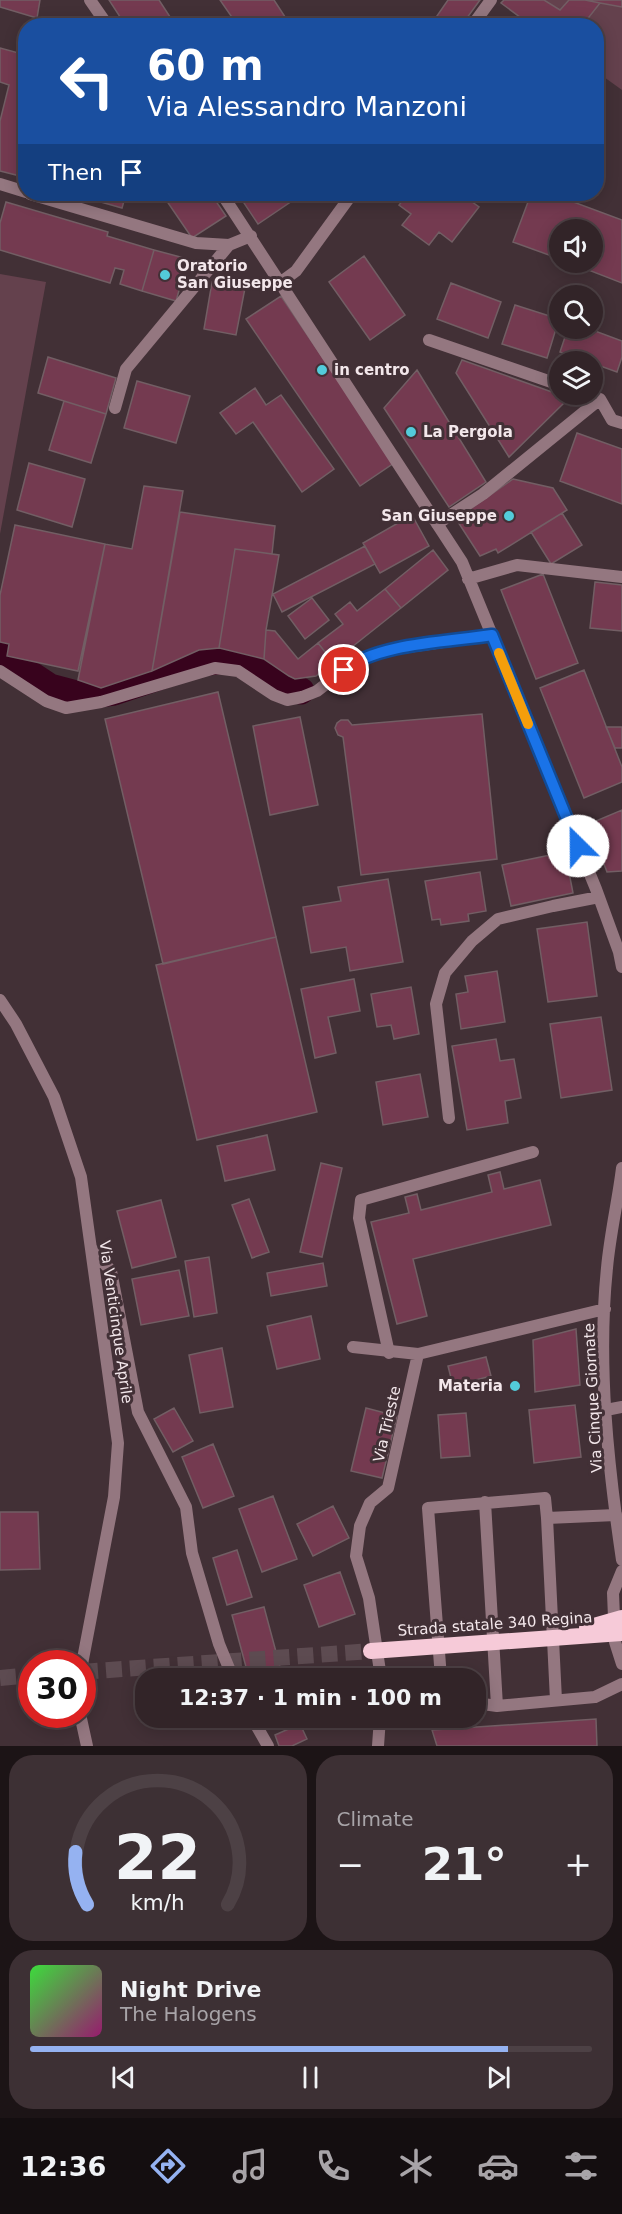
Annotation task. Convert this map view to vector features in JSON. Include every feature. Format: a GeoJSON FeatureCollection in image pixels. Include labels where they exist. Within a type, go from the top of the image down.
{"type":"FeatureCollection","features":[{"type":"Feature","properties":{"kind":"highway"},"geometry":{"type":"LineString","coordinates":[[558,1637],[622,1618]]}},
{"type":"Feature","properties":{"kind":"highway","name":"Strada statale 340 Regina"},"geometry":{"type":"LineString","coordinates":[[371,1651],[622,1633]]}},
{"type":"Feature","properties":{"kind":"street"},"geometry":{"type":"LineString","coordinates":[[90,0],[102,18]]}},
{"type":"Feature","properties":{"kind":"street"},"geometry":{"type":"LineString","coordinates":[[478,18],[490,0]]}},
{"type":"Feature","properties":{"kind":"street"},"geometry":{"type":"LineString","coordinates":[[0,183],[18,189]]}},
{"type":"Feature","properties":{"kind":"street"},"geometry":{"type":"LineString","coordinates":[[55,201],[196,243],[229,245],[251,236]]}},
{"type":"Feature","properties":{"kind":"street"},"geometry":{"type":"LineString","coordinates":[[227,201],[462,562],[599,897],[622,967]]}},
{"type":"Feature","properties":{"kind":"street"},"geometry":{"type":"LineString","coordinates":[[281,282],[296,271],[347,201]]}},
{"type":"Feature","properties":{"kind":"street"},"geometry":{"type":"LineString","coordinates":[[115,408],[126,369],[229,245]]}},
{"type":"Feature","properties":{"kind":"street"},"geometry":{"type":"LineString","coordinates":[[429,340],[549,381]]}},
{"type":"Feature","properties":{"kind":"street"},"geometry":{"type":"LineString","coordinates":[[603,404],[612,420],[622,423]]}},
{"type":"Feature","properties":{"kind":"street"},"geometry":{"type":"LineString","coordinates":[[437,524],[483,495],[593,405]]}},
{"type":"Feature","properties":{"kind":"street"},"geometry":{"type":"LineString","coordinates":[[468,579],[517,565],[622,577]]}},
{"type":"Feature","properties":{"kind":"street"},"geometry":{"type":"LineString","coordinates":[[0,671],[46,701],[66,708],[101,702],[215,668],[238,672],[287,700],[317,691],[357,660],[387,650],[492,635]]}},
{"type":"Feature","properties":{"kind":"street"},"geometry":{"type":"LineString","coordinates":[[449,1118],[436,1004],[445,974],[472,941],[498,919],[599,897]]}},
{"type":"Feature","properties":{"kind":"street","name":"Via Venticinque Aprile"},"geometry":{"type":"LineString","coordinates":[[0,1000],[16,1024],[54,1097],[81,1177],[118,1443],[114,1497],[85,1650]]}},
{"type":"Feature","properties":{"kind":"street"},"geometry":{"type":"LineString","coordinates":[[389,1353],[358,1218],[361,1200],[533,1152]]}},
{"type":"Feature","properties":{"kind":"street","name":"Via Cinque Giornate"},"geometry":{"type":"LineString","coordinates":[[622,1168],[607,1268],[603,1356],[610,1472],[619,1517],[622,1560]]}},
{"type":"Feature","properties":{"kind":"street"},"geometry":{"type":"LineString","coordinates":[[91,1247],[111,1271],[138,1412],[186,1507],[192,1553],[219,1644],[229,1668]]}},
{"type":"Feature","properties":{"kind":"street"},"geometry":{"type":"LineString","coordinates":[[353,1347],[389,1353],[418,1354],[604,1309]]}},
{"type":"Feature","properties":{"kind":"street","name":"Via Trieste"},"geometry":{"type":"LineString","coordinates":[[380,1668],[369,1598],[356,1556],[360,1527],[370,1503],[387,1488],[418,1354]]}},
{"type":"Feature","properties":{"kind":"street"},"geometry":{"type":"LineString","coordinates":[[606,1410],[622,1407]]}},
{"type":"Feature","properties":{"kind":"street"},"geometry":{"type":"LineString","coordinates":[[440,1668],[428,1508],[545,1498],[556,1700]]}},
{"type":"Feature","properties":{"kind":"street"},"geometry":{"type":"LineString","coordinates":[[485,1502],[497,1706]]}},
{"type":"Feature","properties":{"kind":"street"},"geometry":{"type":"LineString","coordinates":[[547,1518],[619,1517]]}},
{"type":"Feature","properties":{"kind":"street"},"geometry":{"type":"LineString","coordinates":[[622,1571],[613,1593],[615,1642],[622,1664]]}},
{"type":"Feature","properties":{"kind":"street"},"geometry":{"type":"LineString","coordinates":[[486,1704],[497,1706],[595,1697],[622,1684]]}},
{"type":"Feature","properties":{"kind":"street"},"geometry":{"type":"LineString","coordinates":[[83,1728],[87,1746]]}},
{"type":"Feature","properties":{"kind":"street"},"geometry":{"type":"LineString","coordinates":[[259,1728],[268,1746]]}},
{"type":"Feature","properties":{"kind":"street"},"geometry":{"type":"LineString","coordinates":[[378,1746],[379,1728]]}},
{"type":"Feature","properties":{"kind":"shaded area"},"geometry":{"type":"Polygon","coordinates":[[[504,0],[622,0],[622,90],[604,77],[604,18],[524,18],[504,0]]]}},
{"type":"Feature","properties":{"kind":"shaded area"},"geometry":{"type":"Polygon","coordinates":[[[0,274],[46,282],[0,534],[0,274]]]}},
{"type":"Feature","properties":{"kind":"building"},"geometry":{"type":"Polygon","coordinates":[[[0,0],[40,0],[37,18],[0,7],[0,0]]]}},
{"type":"Feature","properties":{"kind":"building"},"geometry":{"type":"Polygon","coordinates":[[[109,0],[159,0],[171,18],[121,18],[109,0]]]}},
{"type":"Feature","properties":{"kind":"building"},"geometry":{"type":"Polygon","coordinates":[[[220,0],[274,0],[286,18],[232,18],[220,0]]]}},
{"type":"Feature","properties":{"kind":"building"},"geometry":{"type":"Polygon","coordinates":[[[448,0],[480,0],[467,18],[436,18],[448,0]]]}},
{"type":"Feature","properties":{"kind":"building"},"geometry":{"type":"Polygon","coordinates":[[[504,0],[544,0],[560,10],[569,0],[600,3],[588,18],[521,18],[501,3],[504,0]]]}},
{"type":"Feature","properties":{"kind":"building"},"geometry":{"type":"Polygon","coordinates":[[[585,0],[622,0],[622,7],[600,3],[585,0]]]}},
{"type":"Feature","properties":{"kind":"building"},"geometry":{"type":"Polygon","coordinates":[[[0,48],[18,53],[18,176],[0,171],[0,121],[9,85],[0,82],[0,48]]]}},
{"type":"Feature","properties":{"kind":"building"},"geometry":{"type":"Polygon","coordinates":[[[97,201],[124,201],[122,208],[97,201]]]}},
{"type":"Feature","properties":{"kind":"building"},"geometry":{"type":"Polygon","coordinates":[[[167,201],[216,201],[226,216],[192,238],[167,201]]]}},
{"type":"Feature","properties":{"kind":"building"},"geometry":{"type":"Polygon","coordinates":[[[243,201],[292,201],[258,224],[243,201]]]}},
{"type":"Feature","properties":{"kind":"building"},"geometry":{"type":"Polygon","coordinates":[[[402,201],[471,201],[479,207],[452,242],[439,232],[429,245],[402,225],[411,214],[399,205],[402,201]]]}},
{"type":"Feature","properties":{"kind":"building"},"geometry":{"type":"Polygon","coordinates":[[[528,201],[571,201],[622,220],[622,283],[596,273],[603,273],[603,219],[549,219],[549,255],[513,242],[528,201]]]}},
{"type":"Feature","properties":{"kind":"building"},"geometry":{"type":"Polygon","coordinates":[[[6,202],[108,232],[107,236],[154,250],[142,291],[120,284],[124,270],[115,268],[110,283],[0,250],[0,223],[6,202]]]}},
{"type":"Feature","properties":{"kind":"building","name":"Oratorio San Giuseppe"},"geometry":{"type":"Polygon","coordinates":[[[154,250],[188,259],[176,301],[142,291],[154,250]]]}},
{"type":"Feature","properties":{"kind":"building"},"geometry":{"type":"Polygon","coordinates":[[[364,256],[405,315],[370,340],[329,282],[364,256]]]}},
{"type":"Feature","properties":{"kind":"building"},"geometry":{"type":"Polygon","coordinates":[[[212,282],[245,288],[236,335],[204,329],[212,282]]]}},
{"type":"Feature","properties":{"kind":"building"},"geometry":{"type":"Polygon","coordinates":[[[451,283],[501,302],[488,338],[437,319],[451,283]]]}},
{"type":"Feature","properties":{"kind":"building"},"geometry":{"type":"Polygon","coordinates":[[[281,296],[394,463],[360,486],[246,319],[281,296]]]}},
{"type":"Feature","properties":{"kind":"building"},"geometry":{"type":"Polygon","coordinates":[[[515,305],[549,316],[549,339],[553,339],[547,358],[502,344],[515,305]]]}},
{"type":"Feature","properties":{"kind":"building"},"geometry":{"type":"Polygon","coordinates":[[[603,334],[622,341],[622,357],[617,372],[603,367],[603,351],[560,351],[564,339],[603,339],[603,334]]]}},
{"type":"Feature","properties":{"kind":"building"},"geometry":{"type":"Polygon","coordinates":[[[48,357],[116,378],[106,414],[38,393],[48,357]]]}},
{"type":"Feature","properties":{"kind":"building"},"geometry":{"type":"Polygon","coordinates":[[[462,360],[549,391],[549,405],[562,405],[509,457],[456,373],[462,360]]]}},
{"type":"Feature","properties":{"kind":"building"},"geometry":{"type":"Polygon","coordinates":[[[417,370],[486,482],[449,507],[384,408],[417,370]]]}},
{"type":"Feature","properties":{"kind":"building"},"geometry":{"type":"Polygon","coordinates":[[[137,381],[190,396],[176,443],[124,428],[137,381]]]}},
{"type":"Feature","properties":{"kind":"building"},"geometry":{"type":"Polygon","coordinates":[[[255,388],[266,405],[281,395],[334,469],[302,492],[253,422],[236,434],[220,413],[255,388]]]}},
{"type":"Feature","properties":{"kind":"building"},"geometry":{"type":"Polygon","coordinates":[[[64,401],[106,414],[91,463],[49,450],[64,401]]]}},
{"type":"Feature","properties":{"kind":"building"},"geometry":{"type":"Polygon","coordinates":[[[577,433],[622,449],[622,504],[560,481],[577,433]]]}},
{"type":"Feature","properties":{"kind":"building"},"geometry":{"type":"Polygon","coordinates":[[[29,463],[85,479],[72,527],[17,510],[29,463]]]}},
{"type":"Feature","properties":{"kind":"building","name":"San Giuseppe"},"geometry":{"type":"Polygon","coordinates":[[[513,479],[553,488],[567,510],[498,553],[496,549],[480,556],[456,519],[513,479]]]}},
{"type":"Feature","properties":{"kind":"building"},"geometry":{"type":"Polygon","coordinates":[[[144,486],[183,491],[152,671],[101,688],[78,680],[105,544],[132,549],[144,486]]]}},
{"type":"Feature","properties":{"kind":"building"},"geometry":{"type":"Polygon","coordinates":[[[180,512],[275,526],[272,554],[235,549],[219,648],[199,650],[152,671],[180,512]]]}},
{"type":"Feature","properties":{"kind":"building"},"geometry":{"type":"Polygon","coordinates":[[[562,513],[582,545],[551,564],[531,532],[562,513]]]}},
{"type":"Feature","properties":{"kind":"building"},"geometry":{"type":"Polygon","coordinates":[[[412,515],[429,546],[380,573],[363,543],[412,515]]]}},
{"type":"Feature","properties":{"kind":"building"},"geometry":{"type":"Polygon","coordinates":[[[15,525],[105,544],[78,671],[7,656],[9,644],[0,642],[0,595],[15,525]]]}},
{"type":"Feature","properties":{"kind":"building"},"geometry":{"type":"Polygon","coordinates":[[[365,546],[375,564],[282,612],[273,594],[365,546]]]}},
{"type":"Feature","properties":{"kind":"building"},"geometry":{"type":"Polygon","coordinates":[[[235,549],[279,555],[266,630],[264,659],[219,648],[235,549]]]}},
{"type":"Feature","properties":{"kind":"building"},"geometry":{"type":"Polygon","coordinates":[[[433,550],[448,570],[401,608],[385,589],[433,550]]]}},
{"type":"Feature","properties":{"kind":"building"},"geometry":{"type":"Polygon","coordinates":[[[543,574],[578,663],[536,679],[501,590],[543,574]]]}},
{"type":"Feature","properties":{"kind":"building"},"geometry":{"type":"Polygon","coordinates":[[[595,582],[622,585],[622,631],[590,628],[595,582]]]}},
{"type":"Feature","properties":{"kind":"building"},"geometry":{"type":"Polygon","coordinates":[[[385,589],[401,608],[333,662],[318,643],[343,624],[335,614],[350,602],[357,611],[385,589]]]}},
{"type":"Feature","properties":{"kind":"building"},"geometry":{"type":"Polygon","coordinates":[[[312,598],[329,620],[305,639],[288,616],[312,598]]]}},
{"type":"Feature","properties":{"kind":"building"},"geometry":{"type":"Polygon","coordinates":[[[266,630],[275,631],[298,659],[318,643],[333,662],[316,676],[295,679],[264,659],[266,630]]]}},
{"type":"Feature","properties":{"kind":"building"},"geometry":{"type":"Polygon","coordinates":[[[584,670],[622,767],[622,782],[584,798],[540,688],[584,670]]]}},
{"type":"Feature","properties":{"kind":"building"},"geometry":{"type":"Polygon","coordinates":[[[218,692],[276,937],[163,964],[105,719],[218,692]]]}},
{"type":"Feature","properties":{"kind":"building"},"geometry":{"type":"Polygon","coordinates":[[[482,714],[497,859],[361,875],[343,737],[338,735],[335,728],[337,723],[341,720],[348,720],[352,725],[482,714]]]}},
{"type":"Feature","properties":{"kind":"building"},"geometry":{"type":"Polygon","coordinates":[[[300,717],[318,805],[270,815],[253,726],[300,717]]]}},
{"type":"Feature","properties":{"kind":"building"},"geometry":{"type":"Polygon","coordinates":[[[606,727],[622,727],[622,748],[615,748],[606,727]]]}},
{"type":"Feature","properties":{"kind":"building"},"geometry":{"type":"Polygon","coordinates":[[[622,810],[622,871],[607,872],[589,824],[622,810]]]}},
{"type":"Feature","properties":{"kind":"building"},"geometry":{"type":"Polygon","coordinates":[[[565,852],[573,893],[511,906],[502,865],[565,852]]]}},
{"type":"Feature","properties":{"kind":"building"},"geometry":{"type":"Polygon","coordinates":[[[480,872],[486,911],[468,914],[469,921],[441,925],[440,919],[432,920],[425,881],[480,872]]]}},
{"type":"Feature","properties":{"kind":"building"},"geometry":{"type":"Polygon","coordinates":[[[388,879],[403,962],[350,971],[346,947],[311,953],[303,907],[341,901],[338,887],[388,879]]]}},
{"type":"Feature","properties":{"kind":"building"},"geometry":{"type":"Polygon","coordinates":[[[587,922],[597,996],[548,1002],[537,929],[587,922]]]}},
{"type":"Feature","properties":{"kind":"building"},"geometry":{"type":"Polygon","coordinates":[[[276,937],[317,1112],[197,1140],[156,965],[276,937]]]}},
{"type":"Feature","properties":{"kind":"building"},"geometry":{"type":"Polygon","coordinates":[[[497,971],[505,1022],[461,1029],[456,994],[468,992],[465,976],[497,971]]]}},
{"type":"Feature","properties":{"kind":"building"},"geometry":{"type":"Polygon","coordinates":[[[354,979],[360,1011],[328,1017],[336,1053],[315,1058],[301,989],[354,979]]]}},
{"type":"Feature","properties":{"kind":"building"},"geometry":{"type":"Polygon","coordinates":[[[411,987],[419,1034],[394,1039],[391,1025],[377,1027],[371,994],[411,987]]]}},
{"type":"Feature","properties":{"kind":"building"},"geometry":{"type":"Polygon","coordinates":[[[601,1017],[612,1090],[561,1098],[550,1024],[601,1017]]]}},
{"type":"Feature","properties":{"kind":"building"},"geometry":{"type":"Polygon","coordinates":[[[496,1039],[500,1061],[514,1059],[521,1098],[505,1101],[508,1123],[467,1130],[452,1046],[496,1039]]]}},
{"type":"Feature","properties":{"kind":"building"},"geometry":{"type":"Polygon","coordinates":[[[420,1074],[428,1117],[383,1125],[376,1082],[420,1074]]]}},
{"type":"Feature","properties":{"kind":"building"},"geometry":{"type":"Polygon","coordinates":[[[267,1135],[275,1170],[225,1181],[217,1146],[267,1135]]]}},
{"type":"Feature","properties":{"kind":"building"},"geometry":{"type":"Polygon","coordinates":[[[321,1163],[342,1168],[322,1257],[300,1252],[321,1163]]]}},
{"type":"Feature","properties":{"kind":"building"},"geometry":{"type":"Polygon","coordinates":[[[500,1172],[504,1189],[540,1180],[551,1225],[413,1259],[427,1316],[397,1324],[371,1222],[409,1213],[405,1197],[417,1194],[421,1210],[492,1192],[488,1175],[500,1172]]]}},
{"type":"Feature","properties":{"kind":"building"},"geometry":{"type":"Polygon","coordinates":[[[249,1199],[269,1252],[252,1258],[232,1205],[249,1199]]]}},
{"type":"Feature","properties":{"kind":"building"},"geometry":{"type":"Polygon","coordinates":[[[161,1200],[176,1257],[132,1268],[117,1211],[161,1200]]]}},
{"type":"Feature","properties":{"kind":"building"},"geometry":{"type":"Polygon","coordinates":[[[209,1257],[217,1313],[194,1317],[185,1261],[209,1257]]]}},
{"type":"Feature","properties":{"kind":"building"},"geometry":{"type":"Polygon","coordinates":[[[323,1263],[327,1286],[271,1296],[267,1273],[323,1263]]]}},
{"type":"Feature","properties":{"kind":"building"},"geometry":{"type":"Polygon","coordinates":[[[179,1270],[189,1316],[141,1325],[132,1279],[179,1270]]]}},
{"type":"Feature","properties":{"kind":"building"},"geometry":{"type":"Polygon","coordinates":[[[311,1316],[320,1359],[277,1369],[267,1326],[311,1316]]]}},
{"type":"Feature","properties":{"kind":"building"},"geometry":{"type":"Polygon","coordinates":[[[576,1329],[580,1385],[535,1392],[533,1340],[576,1329]]]}},
{"type":"Feature","properties":{"kind":"building"},"geometry":{"type":"Polygon","coordinates":[[[222,1348],[233,1407],[200,1413],[189,1355],[222,1348]]]}},
{"type":"Feature","properties":{"kind":"building"},"geometry":{"type":"Polygon","coordinates":[[[486,1357],[491,1376],[453,1386],[448,1366],[486,1357]]]}},
{"type":"Feature","properties":{"kind":"building"},"geometry":{"type":"Polygon","coordinates":[[[575,1405],[581,1457],[534,1463],[529,1410],[575,1405]]]}},
{"type":"Feature","properties":{"kind":"building"},"geometry":{"type":"Polygon","coordinates":[[[174,1408],[193,1441],[173,1452],[154,1419],[174,1408]]]}},
{"type":"Feature","properties":{"kind":"building"},"geometry":{"type":"Polygon","coordinates":[[[366,1408],[397,1416],[382,1478],[351,1471],[366,1408]]]}},
{"type":"Feature","properties":{"kind":"building"},"geometry":{"type":"Polygon","coordinates":[[[466,1413],[470,1456],[441,1458],[438,1415],[466,1413]]]}},
{"type":"Feature","properties":{"kind":"building"},"geometry":{"type":"Polygon","coordinates":[[[213,1444],[234,1496],[203,1508],[182,1457],[213,1444]]]}},
{"type":"Feature","properties":{"kind":"building"},"geometry":{"type":"Polygon","coordinates":[[[273,1496],[297,1559],[262,1572],[239,1509],[273,1496]]]}},
{"type":"Feature","properties":{"kind":"building"},"geometry":{"type":"Polygon","coordinates":[[[333,1506],[349,1538],[313,1556],[297,1524],[333,1506]]]}},
{"type":"Feature","properties":{"kind":"building"},"geometry":{"type":"Polygon","coordinates":[[[0,1512],[38,1512],[40,1569],[0,1570],[0,1512]]]}},
{"type":"Feature","properties":{"kind":"building"},"geometry":{"type":"Polygon","coordinates":[[[237,1550],[252,1597],[227,1605],[213,1558],[237,1550]]]}},
{"type":"Feature","properties":{"kind":"building"},"geometry":{"type":"Polygon","coordinates":[[[340,1572],[355,1614],[319,1627],[304,1585],[340,1572]]]}},
{"type":"Feature","properties":{"kind":"building"},"geometry":{"type":"Polygon","coordinates":[[[264,1607],[280,1668],[246,1668],[232,1615],[264,1607]]]}},
{"type":"Feature","properties":{"kind":"building"},"geometry":{"type":"Polygon","coordinates":[[[596,1719],[597,1746],[437,1746],[432,1730],[596,1719]]]}},
{"type":"Feature","properties":{"kind":"building"},"geometry":{"type":"Polygon","coordinates":[[[291,1728],[302,1728],[307,1739],[292,1746],[279,1746],[275,1735],[291,1728]]]}},
{"type":"Feature","properties":{"kind":"waterway"},"geometry":{"type":"LineString","coordinates":[[0,654],[50,687],[84,696],[114,692],[200,663],[225,660],[254,666],[301,691]]}},
{"type":"Feature","properties":{"kind":"tunnel"},"geometry":{"type":"LineString","coordinates":[[96,1671],[371,1651]]}},
{"type":"Feature","properties":{"kind":"tunnel"},"geometry":{"type":"LineString","coordinates":[[0,1678],[18,1676]]}},
{"type":"Feature","properties":{"kind":"slow traffic"},"geometry":{"type":"LineString","coordinates":[[499,653],[528,724]]}},
{"type":"Feature","properties":{"kind":"place","name":"Oratorio San Giuseppe"},"geometry":{"type":"Point","coordinates":[165,275]}},
{"type":"Feature","properties":{"kind":"place","name":"in centro"},"geometry":{"type":"Point","coordinates":[322,370]}},
{"type":"Feature","properties":{"kind":"place","name":"La Pergola"},"geometry":{"type":"Point","coordinates":[411,432]}},
{"type":"Feature","properties":{"kind":"place","name":"San Giuseppe"},"geometry":{"type":"Point","coordinates":[509,516]}},
{"type":"Feature","properties":{"kind":"place","name":"Materia"},"geometry":{"type":"Point","coordinates":[515,1386]}},
{"type":"Feature","properties":{"kind":"route"},"geometry":{"type":"LineString","coordinates":[[344,670],[357,660],[387,650],[492,635],[578,846]]}}]}
